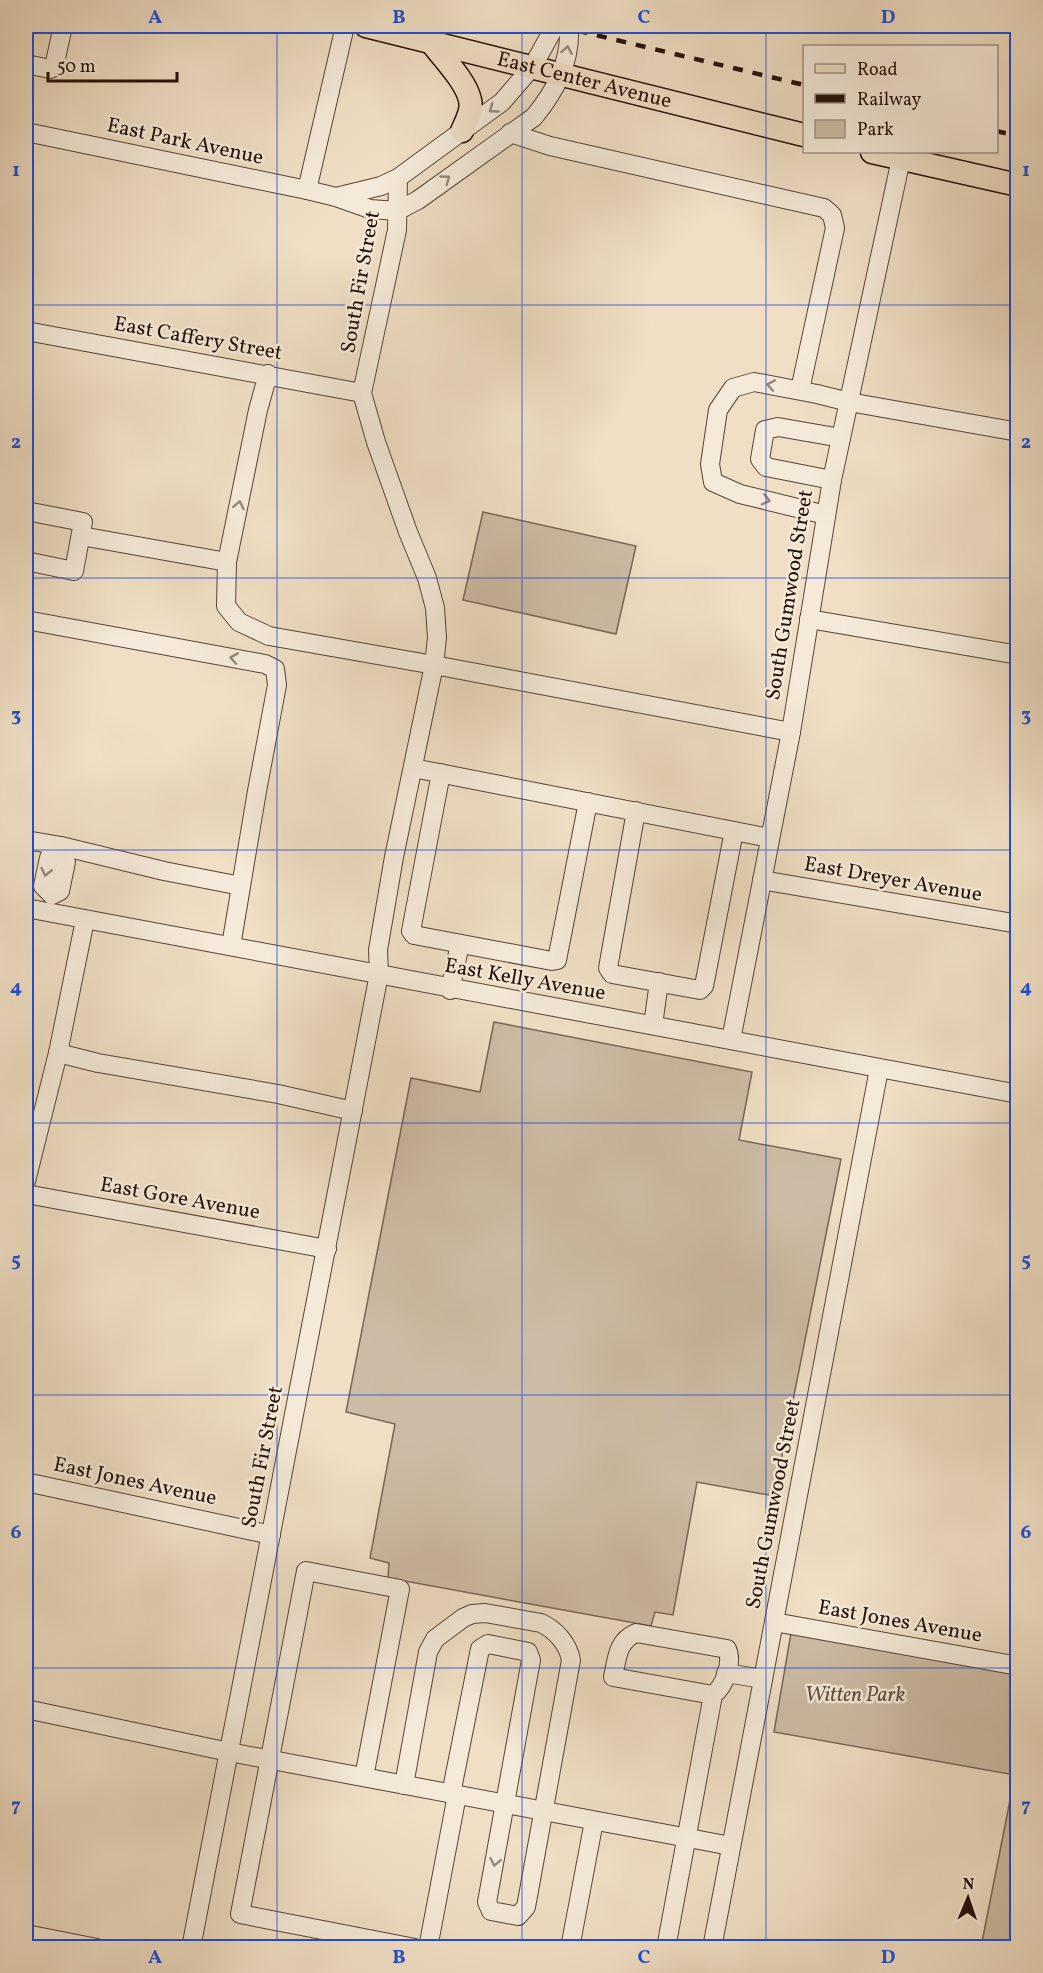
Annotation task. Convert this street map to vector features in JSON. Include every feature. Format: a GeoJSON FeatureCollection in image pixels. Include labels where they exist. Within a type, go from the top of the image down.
{"type":"FeatureCollection","features":[{"type":"Feature","properties":{"kind":"main road","name":"East Center Avenue"},"geometry":{"type":"LineString","coordinates":[[366,26],[803,135]]}},
{"type":"Feature","properties":{"kind":"main road"},"geometry":{"type":"LineString","coordinates":[[430,42],[465,87],[471,101],[470,112],[462,131]]}},
{"type":"Feature","properties":{"kind":"main road"},"geometry":{"type":"LineString","coordinates":[[876,153],[1017,185]]}},
{"type":"Feature","properties":{"kind":"street"},"geometry":{"type":"LineString","coordinates":[[26,64],[50,69],[54,67],[63,26]]}},
{"type":"Feature","properties":{"kind":"street"},"geometry":{"type":"LineString","coordinates":[[307,190],[345,26]]}},
{"type":"Feature","properties":{"kind":"street","name":"East Park Avenue"},"geometry":{"type":"LineString","coordinates":[[336,197],[381,186],[398,178],[502,102],[533,66],[555,26]]}},
{"type":"Feature","properties":{"kind":"street"},"geometry":{"type":"LineString","coordinates":[[397,211],[418,200],[534,117],[547,101],[563,74],[569,26]]}},
{"type":"Feature","properties":{"kind":"street","name":"East Park Avenue"},"geometry":{"type":"LineString","coordinates":[[26,132],[307,190],[370,209],[397,211]]}},
{"type":"Feature","properties":{"kind":"street"},"geometry":{"type":"LineString","coordinates":[[510,133],[550,146],[824,208],[832,215],[835,228],[800,390]]}},
{"type":"Feature","properties":{"kind":"street","name":"South Gumwood Street"},"geometry":{"type":"LineString","coordinates":[[731,1040],[791,732],[832,480],[901,159]]}},
{"type":"Feature","properties":{"kind":"street","name":"South Fir Street"},"geometry":{"type":"LineString","coordinates":[[191,1947],[327,1249],[379,974],[378,950],[434,665],[437,638],[435,608],[427,578],[376,442],[363,393],[398,230],[398,178]]}},
{"type":"Feature","properties":{"kind":"street","name":"East Caffery Street"},"geometry":{"type":"LineString","coordinates":[[26,331],[363,393]]}},
{"type":"Feature","properties":{"kind":"street"},"geometry":{"type":"LineString","coordinates":[[268,374],[258,410],[227,562],[226,606],[239,622],[269,636],[791,732]]}},
{"type":"Feature","properties":{"kind":"street"},"geometry":{"type":"LineString","coordinates":[[826,515],[740,494],[713,482],[710,464],[718,410],[733,388],[754,382],[849,402],[1017,432]]}},
{"type":"Feature","properties":{"kind":"street"},"geometry":{"type":"LineString","coordinates":[[832,480],[766,467],[760,459],[765,430],[778,427],[841,438]]}},
{"type":"Feature","properties":{"kind":"street"},"geometry":{"type":"LineString","coordinates":[[26,511],[83,522],[74,571],[26,561]]}},
{"type":"Feature","properties":{"kind":"street"},"geometry":{"type":"LineString","coordinates":[[81,536],[227,562]]}},
{"type":"Feature","properties":{"kind":"street"},"geometry":{"type":"LineString","coordinates":[[809,619],[1017,655]]}},
{"type":"Feature","properties":{"kind":"street"},"geometry":{"type":"LineString","coordinates":[[26,620],[265,664],[275,669],[277,685],[231,946]]}},
{"type":"Feature","properties":{"kind":"street"},"geometry":{"type":"LineString","coordinates":[[413,768],[770,838]]}},
{"type":"Feature","properties":{"kind":"street"},"geometry":{"type":"LineString","coordinates":[[441,773],[411,931],[414,935],[552,961],[557,960],[588,802]]}},
{"type":"Feature","properties":{"kind":"street"},"geometry":{"type":"LineString","coordinates":[[636,812],[608,968],[612,974],[700,990],[704,986],[734,831]]}},
{"type":"Feature","properties":{"kind":"street"},"geometry":{"type":"LineString","coordinates":[[26,840],[241,886]]}},
{"type":"Feature","properties":{"kind":"street"},"geometry":{"type":"LineString","coordinates":[[49,903],[60,891],[66,862],[61,849]]}},
{"type":"Feature","properties":{"kind":"street","name":"East Dreyer Avenue"},"geometry":{"type":"LineString","coordinates":[[762,880],[1017,924]]}},
{"type":"Feature","properties":{"kind":"street","name":"East Kelly Avenue"},"geometry":{"type":"LineString","coordinates":[[26,908],[49,903],[85,920],[379,974],[450,990],[653,1025],[1017,1094]]}},
{"type":"Feature","properties":{"kind":"street"},"geometry":{"type":"LineString","coordinates":[[26,1181],[58,1053],[85,920]]}},
{"type":"Feature","properties":{"kind":"street"},"geometry":{"type":"LineString","coordinates":[[450,990],[460,944]]}},
{"type":"Feature","properties":{"kind":"street"},"geometry":{"type":"LineString","coordinates":[[653,1025],[659,982]]}},
{"type":"Feature","properties":{"kind":"street"},"geometry":{"type":"LineString","coordinates":[[58,1053],[98,1063],[278,1094],[353,1111]]}},
{"type":"Feature","properties":{"kind":"street","name":"South Gumwood Street"},"geometry":{"type":"LineString","coordinates":[[712,1947],[879,1069]]}},
{"type":"Feature","properties":{"kind":"street","name":"East Gore Avenue"},"geometry":{"type":"LineString","coordinates":[[26,1194],[327,1249]]}},
{"type":"Feature","properties":{"kind":"street","name":"East Jones Avenue"},"geometry":{"type":"LineString","coordinates":[[26,1482],[271,1535]]}},
{"type":"Feature","properties":{"kind":"street"},"geometry":{"type":"LineString","coordinates":[[364,1777],[400,1589],[306,1571],[240,1914],[415,1947]]}},
{"type":"Feature","properties":{"kind":"street"},"geometry":{"type":"LineString","coordinates":[[404,1785],[431,1644],[463,1618],[479,1613],[547,1626],[566,1646],[571,1660],[525,1911],[518,1916],[491,1911],[487,1902],[531,1655],[526,1651],[488,1644],[480,1649],[428,1947]]}},
{"type":"Feature","properties":{"kind":"street","name":"East Jones Avenue"},"geometry":{"type":"LineString","coordinates":[[774,1622],[1017,1666]]}},
{"type":"Feature","properties":{"kind":"street"},"geometry":{"type":"LineString","coordinates":[[666,1947],[713,1695],[721,1687],[729,1653],[724,1648],[636,1633],[623,1641],[619,1648],[613,1677],[713,1695]]}},
{"type":"Feature","properties":{"kind":"street"},"geometry":{"type":"LineString","coordinates":[[726,1673],[763,1679]]}},
{"type":"Feature","properties":{"kind":"street"},"geometry":{"type":"LineString","coordinates":[[26,1709],[270,1760],[731,1846]]}},
{"type":"Feature","properties":{"kind":"street"},"geometry":{"type":"LineString","coordinates":[[570,1947],[594,1821]]}},
{"type":"Feature","properties":{"kind":"street"},"geometry":{"type":"LineString","coordinates":[[26,1934],[97,1947]]}},
{"type":"Feature","properties":{"kind":"green space"},"geometry":{"type":"Polygon","coordinates":[[[483,512],[636,546],[616,634],[463,600],[483,512]]]}},
{"type":"Feature","properties":{"kind":"green space"},"geometry":{"type":"Polygon","coordinates":[[[494,1022],[752,1072],[739,1140],[841,1159],[774,1496],[697,1482],[673,1615],[655,1612],[651,1626],[388,1578],[389,1563],[370,1558],[395,1424],[346,1412],[411,1078],[480,1092],[494,1022]]]}},
{"type":"Feature","properties":{"kind":"green space","name":"Witten Park"},"geometry":{"type":"Polygon","coordinates":[[[791,1633],[1017,1674],[1017,1947],[981,1947],[1015,1775],[774,1732],[791,1633]]]}},
{"type":"Feature","properties":{"kind":"railway"},"geometry":{"type":"LineString","coordinates":[[558,26],[803,85]]}},
{"type":"Feature","properties":{"kind":"railway"},"geometry":{"type":"LineString","coordinates":[[998,131],[1018,136]]}}]}
